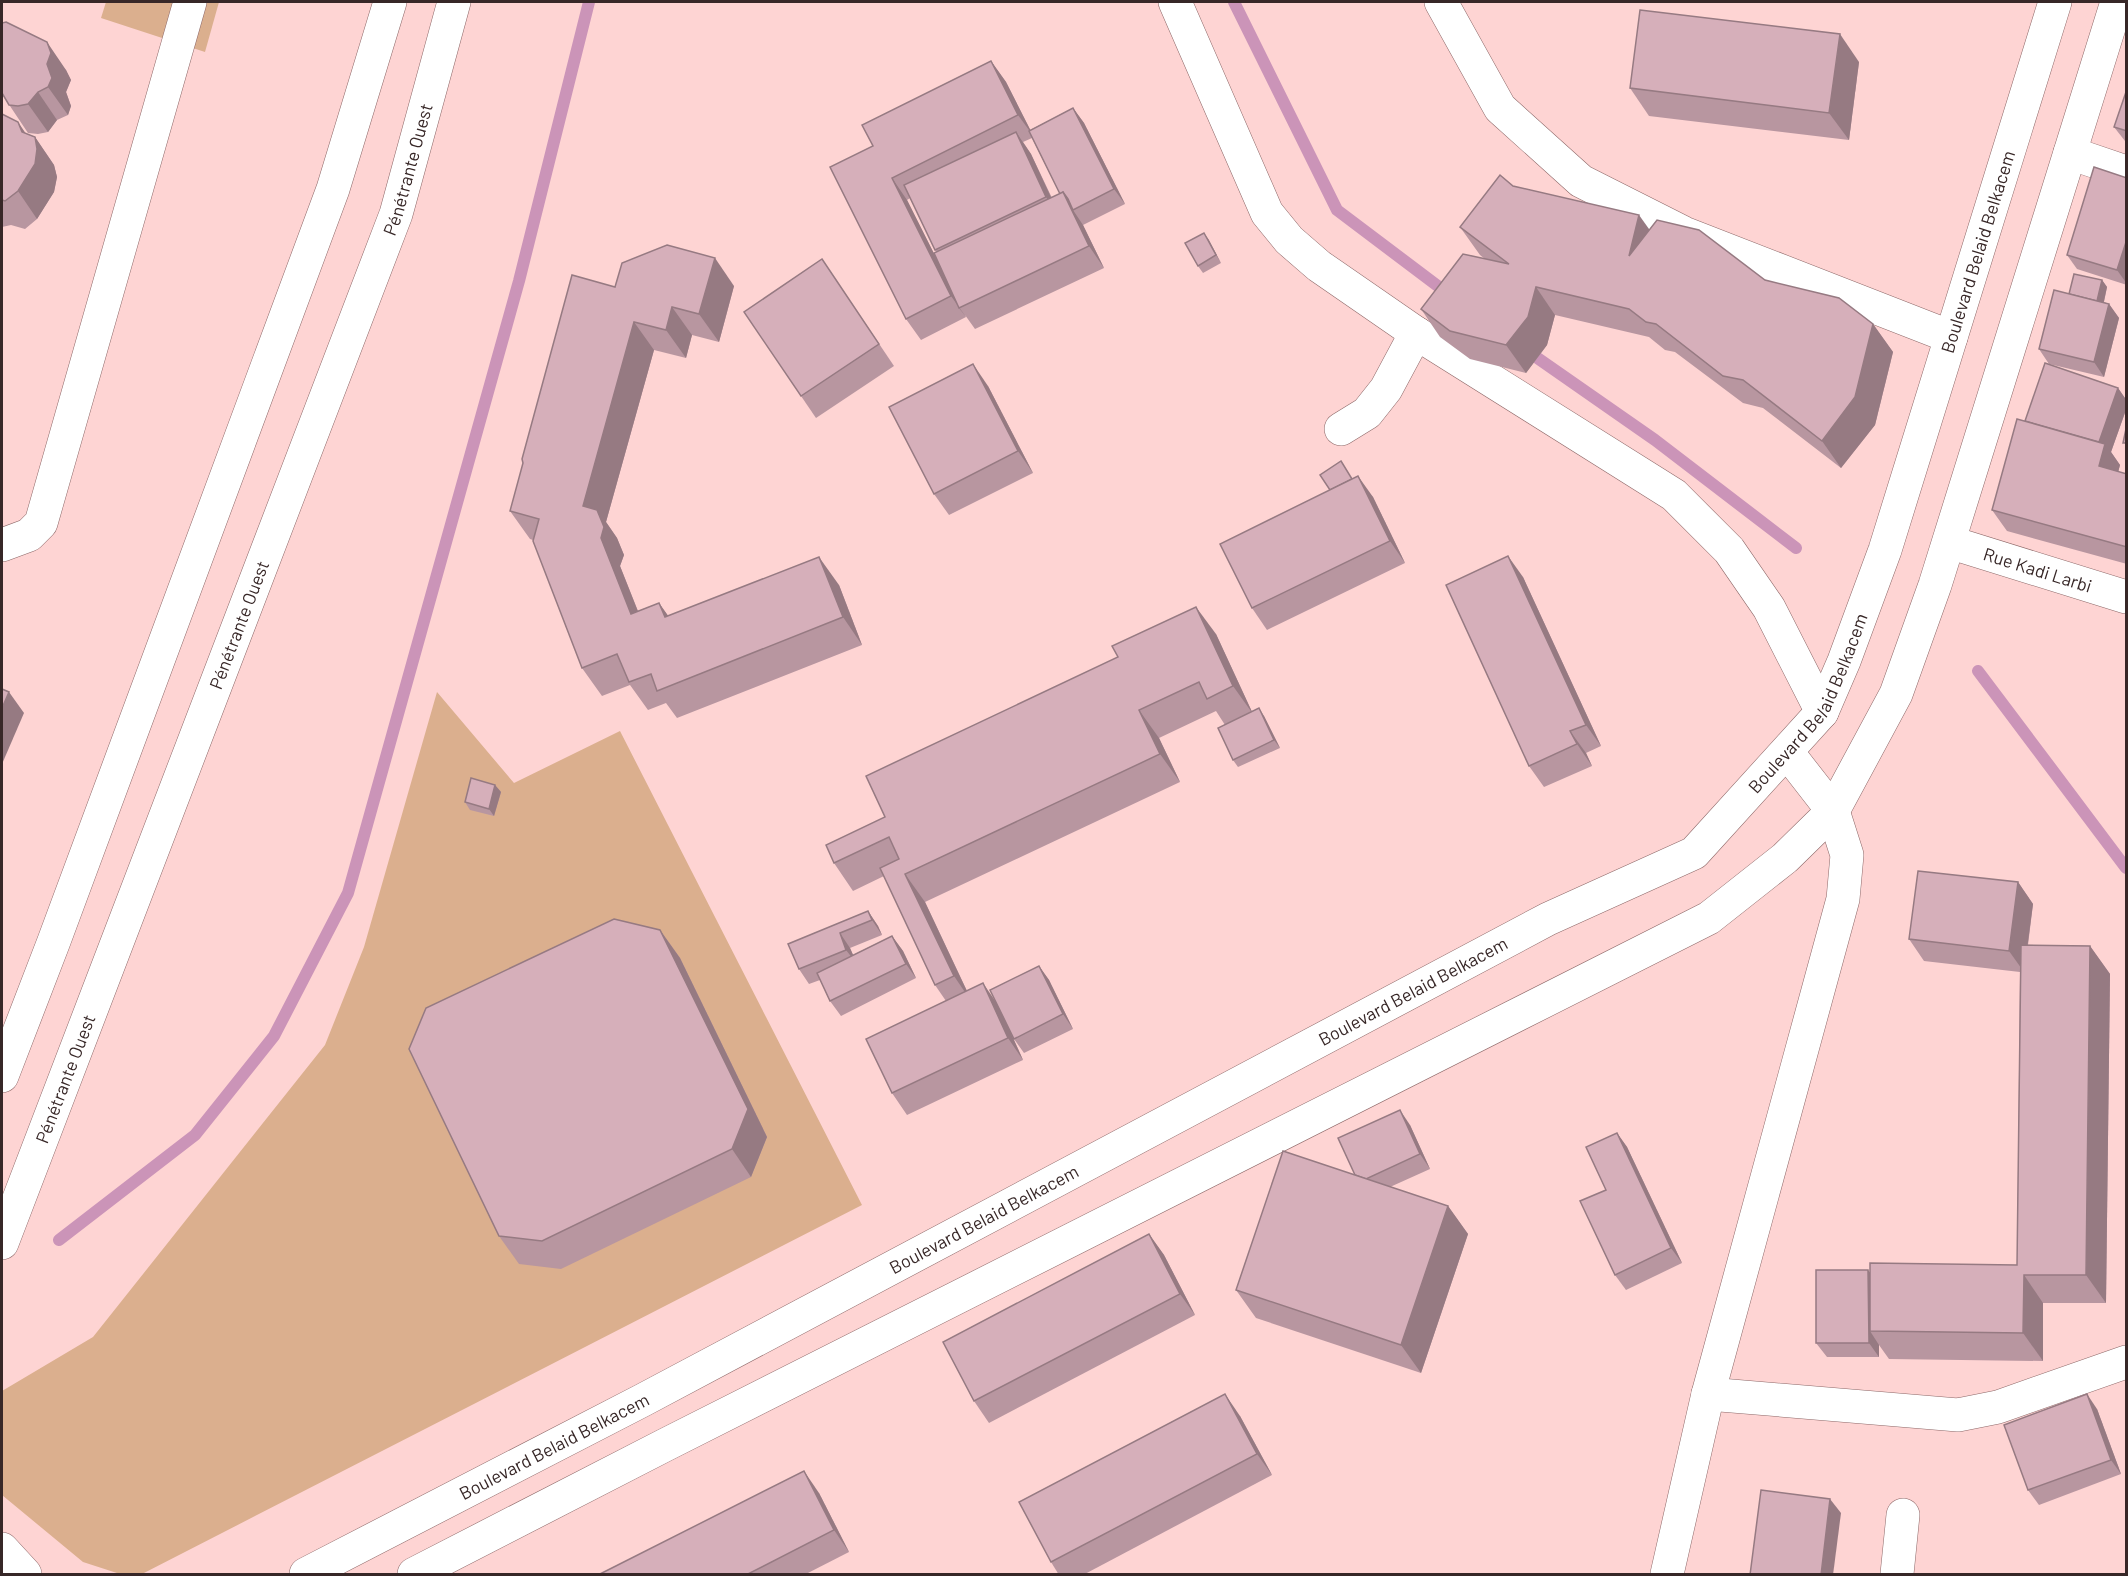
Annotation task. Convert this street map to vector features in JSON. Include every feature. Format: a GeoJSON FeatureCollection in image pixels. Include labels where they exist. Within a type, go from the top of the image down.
{"type":"FeatureCollection","features":[{"type":"Feature","properties":{"kind":"main road"},"geometry":{"type":"LineString","coordinates":[[2,545],[29,535],[41,523],[190,2]]}},
{"type":"Feature","properties":{"kind":"main road"},"geometry":{"type":"LineString","coordinates":[[2,1076],[333,189],[390,2]]}},
{"type":"Feature","properties":{"kind":"main road","name":"Pénétrante Ouest"},"geometry":{"type":"LineString","coordinates":[[2,1243],[396,214],[454,2]]}},
{"type":"Feature","properties":{"kind":"main road"},"geometry":{"type":"LineString","coordinates":[[1175,2],[1267,213],[1288,240],[1319,266],[1416,333],[1674,495],[1729,550],[1768,608],[1822,712]]}},
{"type":"Feature","properties":{"kind":"main road"},"geometry":{"type":"LineString","coordinates":[[1441,2],[1500,108],[1581,181],[1684,233],[1951,337]]}},
{"type":"Feature","properties":{"kind":"main road","name":"Boulevard Belaid Belkacem"},"geometry":{"type":"LineString","coordinates":[[306,1575],[643,1400],[1548,918],[1694,853],[1822,712],[1844,661],[1885,550],[2055,2]]}},
{"type":"Feature","properties":{"kind":"main road"},"geometry":{"type":"LineString","coordinates":[[414,1575],[1709,918],[1785,858],[1833,811],[1896,694],[1949,542],[2117,2]]}},
{"type":"Feature","properties":{"kind":"main road"},"geometry":{"type":"LineString","coordinates":[[2070,153],[2127,172]]}},
{"type":"Feature","properties":{"kind":"main road"},"geometry":{"type":"LineString","coordinates":[[1341,429],[1367,413],[1386,389],[1416,333]]}},
{"type":"Feature","properties":{"kind":"main road","name":"Rue Kadi Larbi"},"geometry":{"type":"LineString","coordinates":[[1949,542],[2127,597]]}},
{"type":"Feature","properties":{"kind":"main road"},"geometry":{"type":"LineString","coordinates":[[1668,1575],[1708,1394],[1843,899],[1847,855],[1833,811],[1787,752]]}},
{"type":"Feature","properties":{"kind":"main road"},"geometry":{"type":"LineString","coordinates":[[1708,1394],[1958,1415],[2010,1403],[2127,1362]]}},
{"type":"Feature","properties":{"kind":"main road"},"geometry":{"type":"LineString","coordinates":[[1897,1575],[1903,1515]]}},
{"type":"Feature","properties":{"kind":"main road"},"geometry":{"type":"LineString","coordinates":[[2,1549],[25,1575]]}},
{"type":"Feature","properties":{"kind":"shaded area"},"geometry":{"type":"Polygon","coordinates":[[[106,2],[219,2],[205,52],[101,18],[106,2]]]}},
{"type":"Feature","properties":{"kind":"shaded area"},"geometry":{"type":"Polygon","coordinates":[[[437,692],[514,783],[620,731],[862,1205],[142,1574],[120,1574],[83,1562],[2,1495],[2,1391],[93,1337],[325,1045],[364,947],[437,692]]]}},
{"type":"Feature","properties":{"kind":"building"},"geometry":{"type":"Polygon","coordinates":[[[1640,10],[1840,34],[1829,113],[1630,88],[1640,10]]]}},
{"type":"Feature","properties":{"kind":"building"},"geometry":{"type":"Polygon","coordinates":[[[6,22],[47,42],[51,53],[47,64],[52,78],[48,87],[38,92],[28,104],[9,105],[2,93],[2,23],[6,22]]]}},
{"type":"Feature","properties":{"kind":"building"},"geometry":{"type":"Polygon","coordinates":[[[991,61],[1018,115],[892,178],[951,296],[906,319],[830,167],[873,146],[862,125],[991,61]]]}},
{"type":"Feature","properties":{"kind":"building"},"geometry":{"type":"Polygon","coordinates":[[[2127,89],[2127,131],[2114,127],[2127,89]]]}},
{"type":"Feature","properties":{"kind":"building"},"geometry":{"type":"Polygon","coordinates":[[[1073,108],[1114,189],[1073,210],[1063,192],[1060,194],[1029,131],[1073,108]]]}},
{"type":"Feature","properties":{"kind":"building"},"geometry":{"type":"Polygon","coordinates":[[[2,114],[18,122],[22,132],[35,137],[37,149],[35,164],[18,191],[5,201],[2,200],[2,114]]]}},
{"type":"Feature","properties":{"kind":"building"},"geometry":{"type":"Polygon","coordinates":[[[1016,132],[1046,197],[935,250],[904,185],[1016,132]]]}},
{"type":"Feature","properties":{"kind":"building"},"geometry":{"type":"Polygon","coordinates":[[[2094,167],[2127,178],[2127,239],[2117,270],[2067,255],[2094,167]]]}},
{"type":"Feature","properties":{"kind":"building"},"geometry":{"type":"Polygon","coordinates":[[[1500,175],[1513,186],[1639,215],[1629,256],[1657,220],[1699,230],[1765,280],[1839,298],[1873,324],[1855,397],[1822,441],[1743,380],[1723,376],[1656,324],[1646,322],[1629,309],[1536,287],[1528,317],[1506,345],[1450,331],[1421,309],[1463,254],[1509,264],[1460,227],[1500,175]]]}},
{"type":"Feature","properties":{"kind":"building"},"geometry":{"type":"Polygon","coordinates":[[[1063,192],[1089,246],[959,308],[934,253],[1063,192]]]}},
{"type":"Feature","properties":{"kind":"building"},"geometry":{"type":"Polygon","coordinates":[[[1204,233],[1216,255],[1198,266],[1185,243],[1204,233]]]}},
{"type":"Feature","properties":{"kind":"building"},"geometry":{"type":"Polygon","coordinates":[[[667,245],[715,258],[699,314],[672,307],[666,330],[634,322],[583,506],[597,510],[604,527],[601,538],[631,614],[659,603],[665,617],[819,557],[843,617],[657,691],[651,674],[629,682],[617,654],[582,668],[533,541],[539,519],[510,511],[572,275],[615,287],[622,263],[667,245]]]}},
{"type":"Feature","properties":{"kind":"building"},"geometry":{"type":"Polygon","coordinates":[[[822,259],[879,344],[801,396],[744,312],[822,259]]]}},
{"type":"Feature","properties":{"kind":"building"},"geometry":{"type":"Polygon","coordinates":[[[2074,274],[2102,280],[2097,301],[2069,294],[2074,274]]]}},
{"type":"Feature","properties":{"kind":"building"},"geometry":{"type":"Polygon","coordinates":[[[2054,290],[2109,304],[2094,362],[2039,349],[2054,290]]]}},
{"type":"Feature","properties":{"kind":"building"},"geometry":{"type":"Polygon","coordinates":[[[2045,363],[2118,388],[2099,442],[2025,421],[2045,363]]]}},
{"type":"Feature","properties":{"kind":"building"},"geometry":{"type":"Polygon","coordinates":[[[973,364],[1018,451],[934,494],[889,407],[973,364]]]}},
{"type":"Feature","properties":{"kind":"building"},"geometry":{"type":"Polygon","coordinates":[[[2017,419],[2105,444],[2099,466],[2127,474],[2127,547],[1992,510],[2017,419]]]}},
{"type":"Feature","properties":{"kind":"building"},"geometry":{"type":"Polygon","coordinates":[[[2127,424],[2127,443],[2123,443],[2127,424]]]}},
{"type":"Feature","properties":{"kind":"building"},"geometry":{"type":"Polygon","coordinates":[[[1341,461],[1352,479],[1330,490],[1320,475],[1341,461]]]}},
{"type":"Feature","properties":{"kind":"building"},"geometry":{"type":"Polygon","coordinates":[[[1358,476],[1390,541],[1252,608],[1220,544],[1358,476]]]}},
{"type":"Feature","properties":{"kind":"building"},"geometry":{"type":"Polygon","coordinates":[[[1508,556],[1586,725],[1570,731],[1577,744],[1529,766],[1446,585],[1508,556]]]}},
{"type":"Feature","properties":{"kind":"building"},"geometry":{"type":"Polygon","coordinates":[[[1196,607],[1233,686],[1207,699],[1199,682],[1139,710],[1160,754],[905,874],[954,976],[935,985],[880,868],[899,859],[889,837],[834,863],[826,845],[885,817],[866,776],[1118,657],[1112,646],[1196,607]]]}},
{"type":"Feature","properties":{"kind":"building"},"geometry":{"type":"Polygon","coordinates":[[[2,689],[9,692],[2,708],[2,689]]]}},
{"type":"Feature","properties":{"kind":"building"},"geometry":{"type":"Polygon","coordinates":[[[1259,708],[1274,740],[1233,760],[1218,728],[1259,708]]]}},
{"type":"Feature","properties":{"kind":"building"},"geometry":{"type":"Polygon","coordinates":[[[471,778],[495,785],[489,809],[465,802],[471,778]]]}},
{"type":"Feature","properties":{"kind":"building"},"geometry":{"type":"Polygon","coordinates":[[[1918,871],[2018,882],[2009,951],[1909,939],[1918,871]]]}},
{"type":"Feature","properties":{"kind":"building"},"geometry":{"type":"Polygon","coordinates":[[[868,911],[872,920],[840,933],[846,950],[799,969],[788,944],[868,911]]]}},
{"type":"Feature","properties":{"kind":"building"},"geometry":{"type":"Polygon","coordinates":[[[614,919],[660,930],[748,1109],[732,1149],[542,1241],[499,1236],[409,1049],[426,1008],[614,919]]]}},
{"type":"Feature","properties":{"kind":"building"},"geometry":{"type":"Polygon","coordinates":[[[892,936],[906,964],[830,1001],[817,973],[892,936]]]}},
{"type":"Feature","properties":{"kind":"building"},"geometry":{"type":"Polygon","coordinates":[[[2021,945],[2090,946],[2086,1275],[2024,1275],[2023,1333],[1870,1331],[1870,1263],[2017,1265],[2021,945]]]}},
{"type":"Feature","properties":{"kind":"building"},"geometry":{"type":"Polygon","coordinates":[[[1039,966],[1063,1014],[1014,1039],[990,990],[1039,966]]]}},
{"type":"Feature","properties":{"kind":"building"},"geometry":{"type":"Polygon","coordinates":[[[983,983],[1008,1038],[892,1093],[866,1039],[983,983]]]}},
{"type":"Feature","properties":{"kind":"building"},"geometry":{"type":"Polygon","coordinates":[[[1400,1110],[1420,1154],[1366,1179],[1355,1175],[1338,1138],[1400,1110]]]}},
{"type":"Feature","properties":{"kind":"building"},"geometry":{"type":"Polygon","coordinates":[[[1617,1133],[1671,1248],[1615,1275],[1580,1201],[1606,1190],[1586,1147],[1617,1133]]]}},
{"type":"Feature","properties":{"kind":"building"},"geometry":{"type":"Polygon","coordinates":[[[1283,1151],[1448,1206],[1401,1345],[1236,1290],[1283,1151]]]}},
{"type":"Feature","properties":{"kind":"building"},"geometry":{"type":"Polygon","coordinates":[[[1149,1234],[1180,1294],[974,1401],[943,1342],[1149,1234]]]}},
{"type":"Feature","properties":{"kind":"building"},"geometry":{"type":"Polygon","coordinates":[[[1816,1270],[1868,1270],[1869,1343],[1816,1343],[1816,1270]]]}},
{"type":"Feature","properties":{"kind":"building"},"geometry":{"type":"Polygon","coordinates":[[[1225,1394],[1257,1454],[1051,1562],[1019,1502],[1225,1394]]]}},
{"type":"Feature","properties":{"kind":"building"},"geometry":{"type":"Polygon","coordinates":[[[2087,1394],[2111,1460],[2028,1490],[2004,1425],[2087,1394]]]}},
{"type":"Feature","properties":{"kind":"building"},"geometry":{"type":"Polygon","coordinates":[[[804,1471],[834,1530],[746,1575],[598,1575],[804,1471]]]}},
{"type":"Feature","properties":{"kind":"building"},"geometry":{"type":"Polygon","coordinates":[[[1761,1490],[1830,1499],[1821,1575],[1750,1575],[1761,1490]]]}},
{"type":"Feature","properties":{"kind":"waterway"},"geometry":{"type":"LineString","coordinates":[[59,1240],[195,1135],[274,1036],[348,893],[519,281],[589,2]]}},
{"type":"Feature","properties":{"kind":"waterway"},"geometry":{"type":"LineString","coordinates":[[1234,2],[1337,210],[1451,296]]}},
{"type":"Feature","properties":{"kind":"waterway"},"geometry":{"type":"LineString","coordinates":[[1523,348],[1655,440],[1796,548]]}},
{"type":"Feature","properties":{"kind":"waterway"},"geometry":{"type":"LineString","coordinates":[[1978,671],[2126,868]]}}]}
